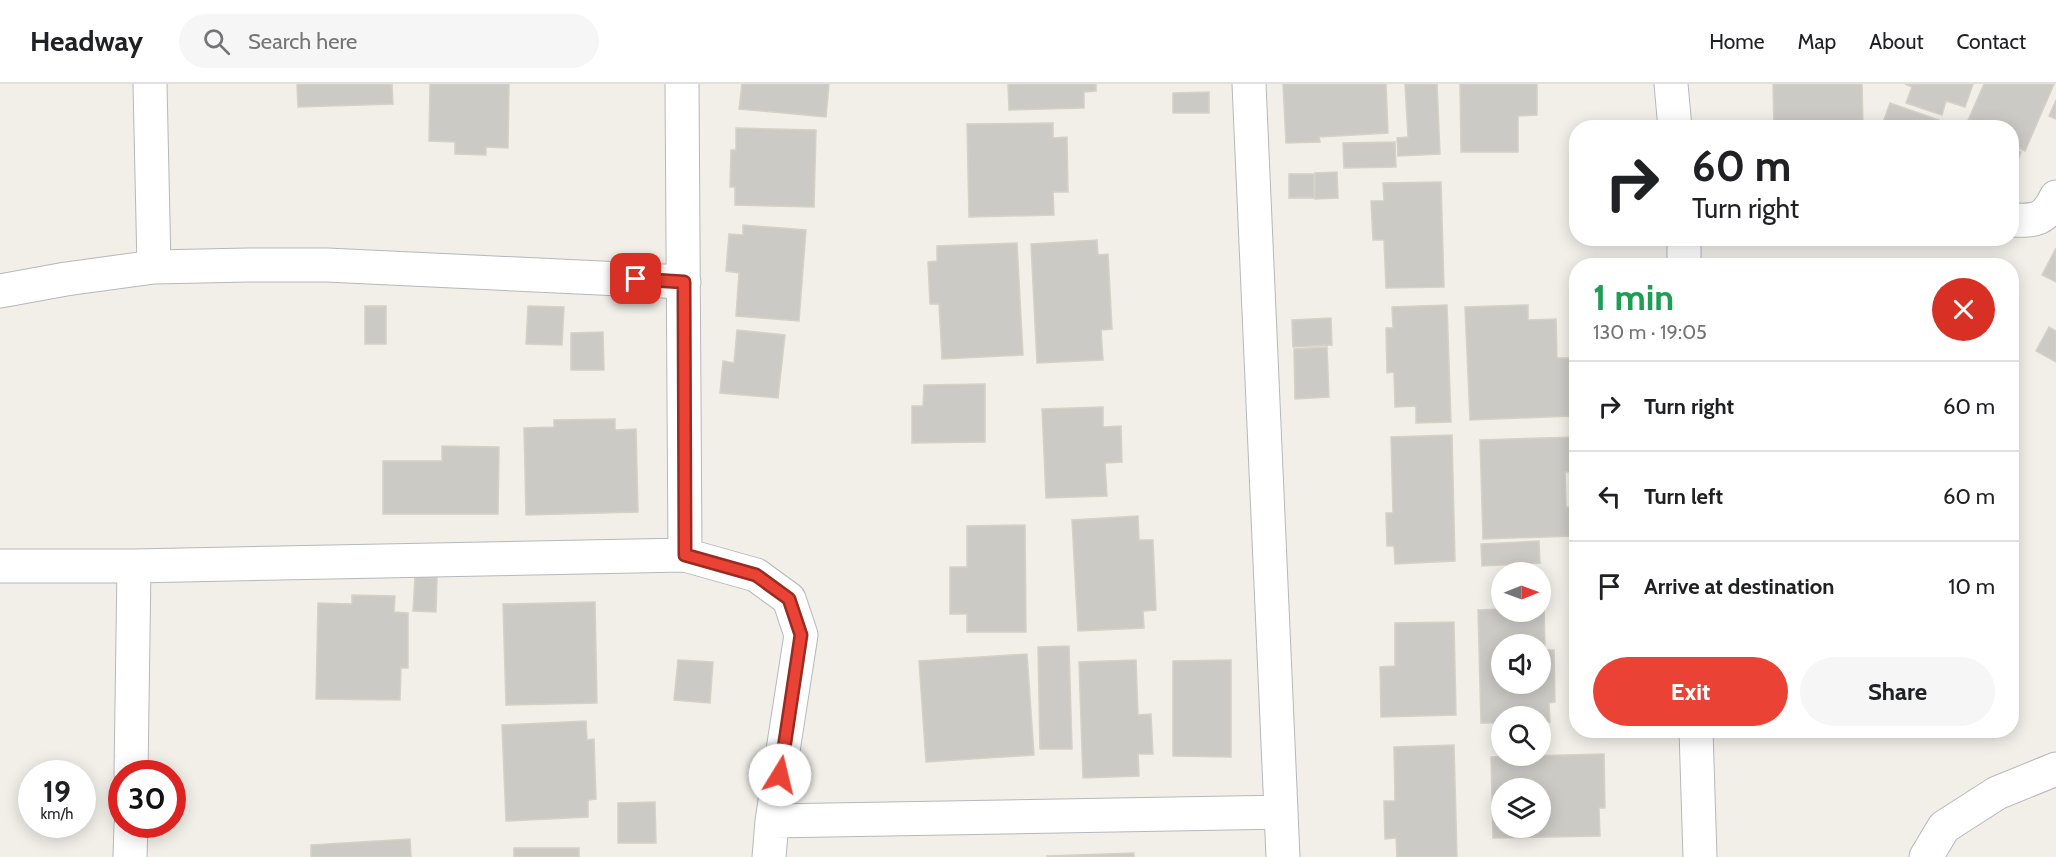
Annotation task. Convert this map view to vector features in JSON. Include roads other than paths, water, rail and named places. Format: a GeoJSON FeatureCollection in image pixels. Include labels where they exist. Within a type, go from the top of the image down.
{"type":"FeatureCollection","features":[{"type":"Feature","properties":{"kind":"street"},"geometry":{"type":"LineString","coordinates":[[150,84],[154,267]]}},
{"type":"Feature","properties":{"kind":"street"},"geometry":{"type":"LineString","coordinates":[[682,84],[685,555]]}},
{"type":"Feature","properties":{"kind":"street"},"geometry":{"type":"LineString","coordinates":[[1249,84],[1283,857]]}},
{"type":"Feature","properties":{"kind":"street"},"geometry":{"type":"LineString","coordinates":[[1671,84],[1674,120]]}},
{"type":"Feature","properties":{"kind":"street"},"geometry":{"type":"LineString","coordinates":[[2019,220],[2034,220],[2049,211],[2056,197]]}},
{"type":"Feature","properties":{"kind":"street"},"geometry":{"type":"LineString","coordinates":[[0,291],[154,267],[327,265],[684,282]]}},
{"type":"Feature","properties":{"kind":"street"},"geometry":{"type":"LineString","coordinates":[[0,567],[685,555],[756,575],[789,599],[801,635],[772,821],[770,857]]}},
{"type":"Feature","properties":{"kind":"street"},"geometry":{"type":"LineString","coordinates":[[131,760],[134,566]]}},
{"type":"Feature","properties":{"kind":"street"},"geometry":{"type":"LineString","coordinates":[[1696,738],[1700,857]]}},
{"type":"Feature","properties":{"kind":"street"},"geometry":{"type":"LineString","coordinates":[[1926,857],[1944,827],[1997,793],[2056,769]]}},
{"type":"Feature","properties":{"kind":"street"},"geometry":{"type":"LineString","coordinates":[[772,821],[1281,812]]}},
{"type":"Feature","properties":{"kind":"street"},"geometry":{"type":"LineString","coordinates":[[130,857],[131,838]]}}]}
